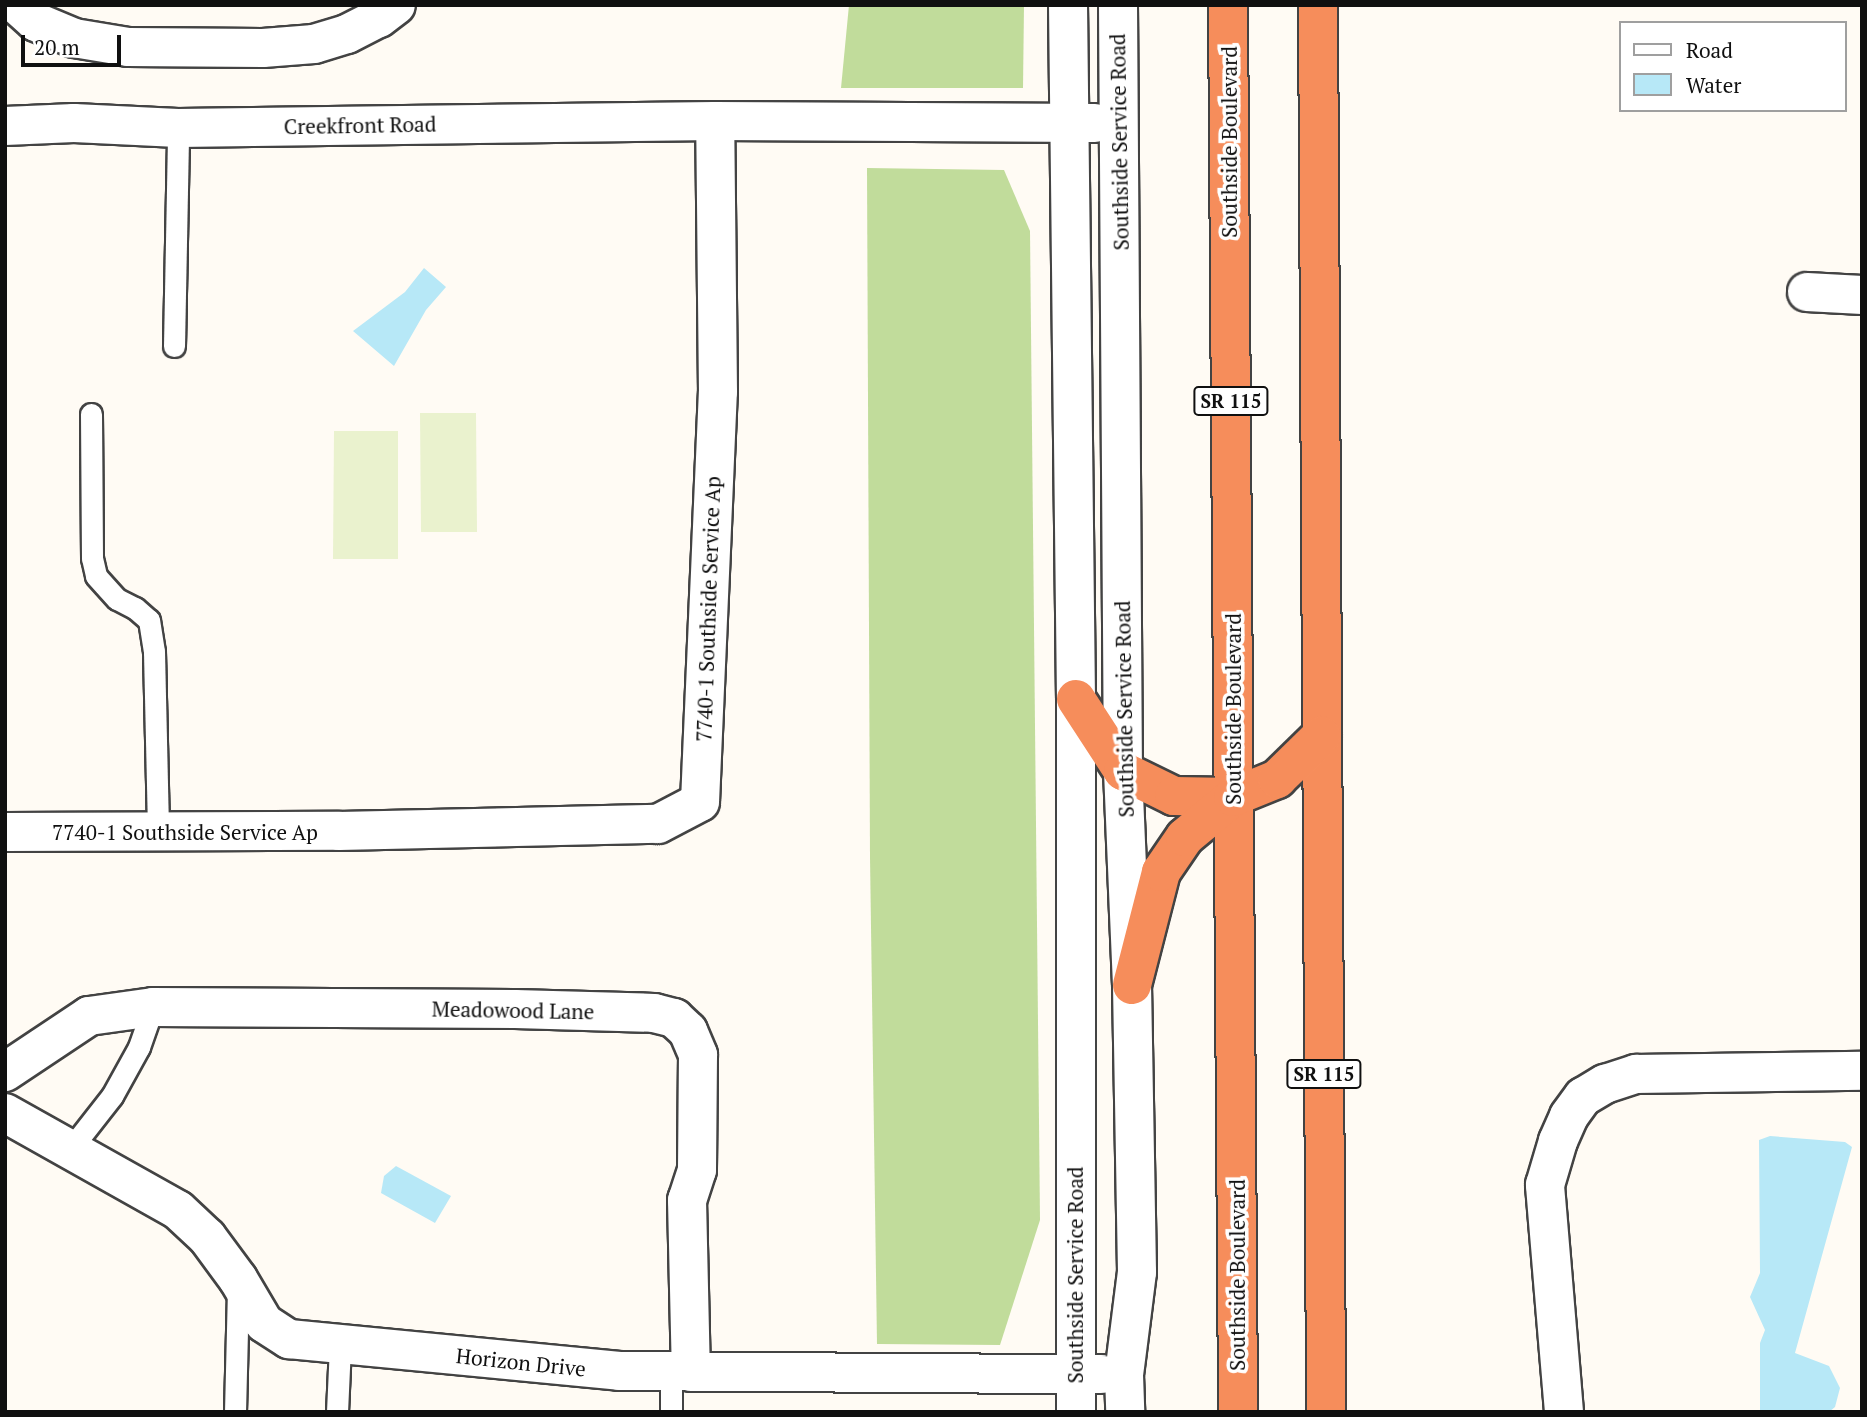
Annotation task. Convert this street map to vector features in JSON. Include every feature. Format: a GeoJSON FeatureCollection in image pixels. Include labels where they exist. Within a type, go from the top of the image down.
{"type":"FeatureCollection","features":[{"type":"Feature","properties":{"kind":"highway","name":"Southside Boulevard"},"geometry":{"type":"LineString","coordinates":[[1228,5],[1238,1412]]}},
{"type":"Feature","properties":{"kind":"highway","name":"SR 115"},"geometry":{"type":"LineString","coordinates":[[1318,5],[1326,1412]]}},
{"type":"Feature","properties":{"kind":"highway"},"geometry":{"type":"LineString","coordinates":[[1076,699],[1123,771],[1174,796],[1233,797]]}},
{"type":"Feature","properties":{"kind":"highway"},"geometry":{"type":"LineString","coordinates":[[1132,985],[1161,872],[1185,836],[1233,797],[1276,779],[1321,736]]}},
{"type":"Feature","properties":{"kind":"street"},"geometry":{"type":"LineString","coordinates":[[17,5],[36,22],[74,38],[128,47],[263,48],[314,44],[347,34],[379,18],[396,5]]}},
{"type":"Feature","properties":{"kind":"street","name":"Southside Service Road"},"geometry":{"type":"LineString","coordinates":[[1068,5],[1076,699],[1076,1412]]}},
{"type":"Feature","properties":{"kind":"street","name":"Southside Service Road"},"geometry":{"type":"LineString","coordinates":[[1118,5],[1123,771],[1132,985],[1138,1272],[1124,1393]]}},
{"type":"Feature","properties":{"kind":"street"},"geometry":{"type":"LineString","coordinates":[[715,121],[1120,124]]}},
{"type":"Feature","properties":{"kind":"street","name":"Creekfront Road"},"geometry":{"type":"LineString","coordinates":[[5,126],[74,123],[178,128],[715,121]]}},
{"type":"Feature","properties":{"kind":"street","name":"7740-1 Southside Service Ap"},"geometry":{"type":"LineString","coordinates":[[5,832],[658,824],[700,802],[718,391],[715,121]]}},
{"type":"Feature","properties":{"kind":"street"},"geometry":{"type":"LineString","coordinates":[[1807,292],[1862,295]]}},
{"type":"Feature","properties":{"kind":"street","name":"Meadowood Lane"},"geometry":{"type":"LineString","coordinates":[[5,1072],[89,1016],[153,1007],[515,1009],[654,1013],[674,1018],[688,1031],[698,1055],[697,1170],[687,1200],[681,1372]]}},
{"type":"Feature","properties":{"kind":"street"},"geometry":{"type":"LineString","coordinates":[[1564,1412],[1545,1185],[1558,1141],[1569,1116],[1583,1097],[1605,1084],[1636,1074],[1862,1071]]}},
{"type":"Feature","properties":{"kind":"street","name":"Horizon Drive"},"geometry":{"type":"LineString","coordinates":[[5,1113],[72,1147],[178,1209],[207,1237],[238,1279],[264,1323],[289,1339],[619,1371],[1075,1374],[1124,1393]]}},
{"type":"Feature","properties":{"kind":"lane"},"geometry":{"type":"LineString","coordinates":[[174,346],[178,128]]}},
{"type":"Feature","properties":{"kind":"lane"},"geometry":{"type":"LineString","coordinates":[[91,414],[92,558],[96,576],[117,599],[135,608],[149,620],[154,652],[158,832]]}},
{"type":"Feature","properties":{"kind":"lane"},"geometry":{"type":"LineString","coordinates":[[72,1147],[112,1096],[139,1047],[153,1007]]}},
{"type":"Feature","properties":{"kind":"lane"},"geometry":{"type":"LineString","coordinates":[[235,1412],[238,1279]]}},
{"type":"Feature","properties":{"kind":"lane"},"geometry":{"type":"LineString","coordinates":[[337,1412],[340,1345]]}},
{"type":"Feature","properties":{"kind":"lane"},"geometry":{"type":"LineString","coordinates":[[671,1412],[681,1372]]}},
{"type":"Feature","properties":{"kind":"green space"},"geometry":{"type":"Polygon","coordinates":[[[849,5],[1024,5],[1023,88],[841,88],[849,5]]]}},
{"type":"Feature","properties":{"kind":"green space"},"geometry":{"type":"Polygon","coordinates":[[[867,168],[1004,170],[1030,231],[1040,1220],[1000,1345],[877,1344],[870,857],[867,168]]]}},
{"type":"Feature","properties":{"kind":"green space"},"geometry":{"type":"Polygon","coordinates":[[[420,413],[476,413],[477,532],[421,532],[420,413]]]}},
{"type":"Feature","properties":{"kind":"green space"},"geometry":{"type":"Polygon","coordinates":[[[334,431],[398,431],[398,559],[333,559],[334,431]]]}},
{"type":"Feature","properties":{"kind":"water"},"geometry":{"type":"Polygon","coordinates":[[[424,268],[446,287],[426,310],[394,366],[353,331],[405,292],[424,268]]]}},
{"type":"Feature","properties":{"kind":"water"},"geometry":{"type":"Polygon","coordinates":[[[1770,1136],[1845,1142],[1852,1147],[1795,1353],[1829,1366],[1840,1388],[1835,1407],[1829,1412],[1760,1412],[1760,1343],[1765,1330],[1750,1297],[1760,1273],[1759,1140],[1770,1136]]]}},
{"type":"Feature","properties":{"kind":"water"},"geometry":{"type":"Polygon","coordinates":[[[396,1166],[451,1196],[435,1223],[381,1193],[384,1176],[396,1166]]]}}]}
